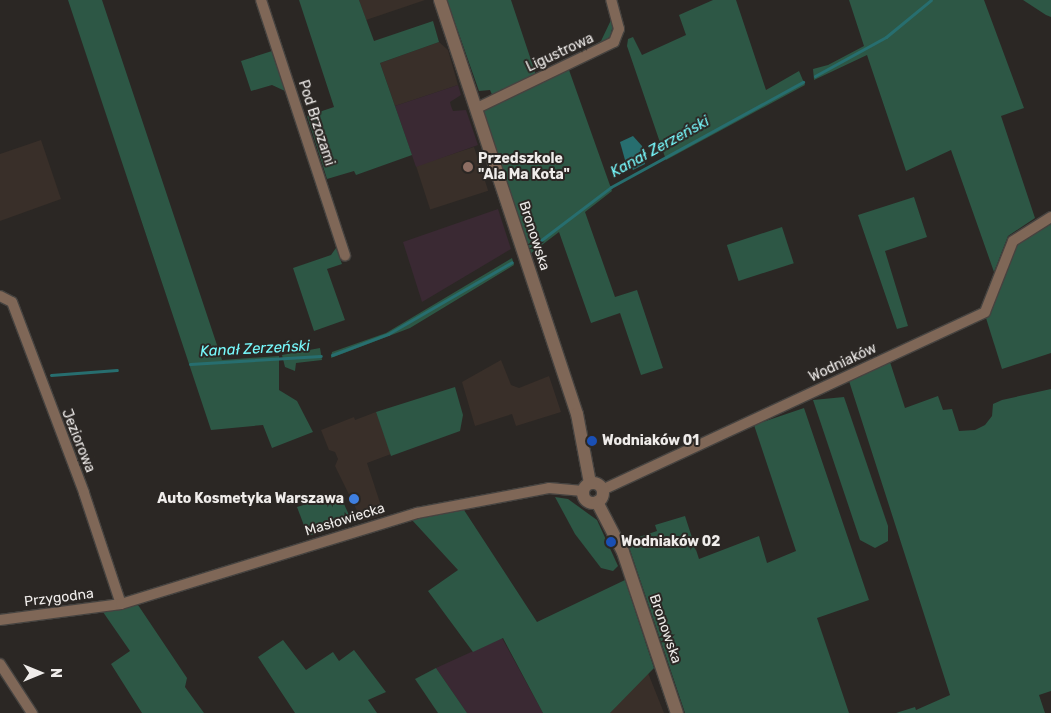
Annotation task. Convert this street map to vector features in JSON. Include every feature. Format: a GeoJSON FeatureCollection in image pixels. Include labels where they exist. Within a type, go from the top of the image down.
{"type":"FeatureCollection","features":[{"type":"Feature","properties":{"kind":"street","name":"Pod Brzozami"},"geometry":{"type":"LineString","coordinates":[[261,0],[345,256]]}},
{"type":"Feature","properties":{"kind":"street","name":"Bronowska"},"geometry":{"type":"LineString","coordinates":[[440,0],[577,414],[587,501],[600,496],[623,552],[677,713]]}},
{"type":"Feature","properties":{"kind":"street","name":"Ligustrowa"},"geometry":{"type":"LineString","coordinates":[[476,108],[614,42],[619,29],[611,0]]}},
{"type":"Feature","properties":{"kind":"street","name":"Wodniaków"},"geometry":{"type":"LineString","coordinates":[[600,496],[986,312],[1013,241],[1051,217]]}},
{"type":"Feature","properties":{"kind":"street","name":"Jeziorowa"},"geometry":{"type":"LineString","coordinates":[[0,296],[12,302],[80,484],[121,604]]}},
{"type":"Feature","properties":{"kind":"street"},"geometry":{"type":"LineString","coordinates":[[586,487],[597,484],[600,496]]}},
{"type":"Feature","properties":{"kind":"street","name":"Masłowiecka"},"geometry":{"type":"LineString","coordinates":[[121,604],[390,520],[549,488],[586,487]]}},
{"type":"Feature","properties":{"kind":"street","name":"Przygodna"},"geometry":{"type":"LineString","coordinates":[[0,620],[121,604]]}},
{"type":"Feature","properties":{"kind":"street"},"geometry":{"type":"LineString","coordinates":[[0,664],[32,713]]}},
{"type":"Feature","properties":{"kind":"shaded area"},"geometry":{"type":"Polygon","coordinates":[[[359,0],[425,0],[366,20],[359,0]]]}},
{"type":"Feature","properties":{"kind":"shaded area"},"geometry":{"type":"Polygon","coordinates":[[[439,42],[448,50],[458,85],[395,106],[380,63],[439,42]]]}},
{"type":"Feature","properties":{"kind":"shaded area"},"geometry":{"type":"Polygon","coordinates":[[[458,85],[461,95],[450,102],[451,106],[453,111],[466,110],[478,145],[416,167],[395,106],[458,85]]]}},
{"type":"Feature","properties":{"kind":"shaded area"},"geometry":{"type":"Polygon","coordinates":[[[41,140],[61,199],[0,221],[0,154],[41,140]]]}},
{"type":"Feature","properties":{"kind":"shaded area"},"geometry":{"type":"Polygon","coordinates":[[[474,147],[488,191],[430,210],[416,166],[474,147]]]}},
{"type":"Feature","properties":{"kind":"shaded area"},"geometry":{"type":"Polygon","coordinates":[[[498,209],[511,249],[422,302],[403,242],[498,209]]]}},
{"type":"Feature","properties":{"kind":"shaded area"},"geometry":{"type":"Polygon","coordinates":[[[501,360],[511,385],[519,388],[549,376],[561,412],[516,426],[512,414],[475,426],[462,382],[501,360]]]}},
{"type":"Feature","properties":{"kind":"shaded area"},"geometry":{"type":"Polygon","coordinates":[[[376,412],[391,454],[367,463],[384,515],[362,521],[335,466],[338,459],[335,452],[329,450],[321,430],[354,417],[355,420],[376,412]]]}},
{"type":"Feature","properties":{"kind":"shaded area"},"geometry":{"type":"Polygon","coordinates":[[[502,638],[543,713],[467,713],[436,668],[502,638]]]}},
{"type":"Feature","properties":{"kind":"shaded area"},"geometry":{"type":"Polygon","coordinates":[[[648,673],[664,713],[610,713],[629,691],[648,673]]]}},
{"type":"Feature","properties":{"kind":"green space"},"geometry":{"type":"Polygon","coordinates":[[[68,0],[102,0],[222,360],[279,356],[279,390],[297,401],[313,432],[272,448],[263,425],[211,430],[68,0]]]}},
{"type":"Feature","properties":{"kind":"green space"},"geometry":{"type":"Polygon","coordinates":[[[299,0],[359,0],[374,41],[433,21],[439,42],[380,63],[412,155],[356,175],[354,171],[327,179],[307,116],[334,107],[299,0]]]}},
{"type":"Feature","properties":{"kind":"green space"},"geometry":{"type":"Polygon","coordinates":[[[447,0],[511,0],[536,75],[493,97],[490,90],[479,91],[447,0]]]}},
{"type":"Feature","properties":{"kind":"green space"},"geometry":{"type":"Polygon","coordinates":[[[713,0],[736,0],[766,90],[799,71],[805,85],[666,160],[627,46],[628,39],[633,37],[642,55],[686,35],[679,15],[713,0]]]}},
{"type":"Feature","properties":{"kind":"green space"},"geometry":{"type":"Polygon","coordinates":[[[849,0],[984,0],[1024,108],[1001,116],[1035,218],[1008,236],[994,272],[951,150],[906,171],[867,55],[814,80],[813,69],[828,65],[864,46],[849,0]]]}},
{"type":"Feature","properties":{"kind":"green space"},"geometry":{"type":"Polygon","coordinates":[[[1023,0],[1051,0],[1051,17],[1046,15],[1023,0]]]}},
{"type":"Feature","properties":{"kind":"green space"},"geometry":{"type":"Polygon","coordinates":[[[609,13],[613,25],[610,37],[583,52],[601,41],[611,20],[609,13]]]}},
{"type":"Feature","properties":{"kind":"green space"},"geometry":{"type":"Polygon","coordinates":[[[272,51],[285,91],[272,85],[251,91],[241,61],[272,51]]]}},
{"type":"Feature","properties":{"kind":"green space"},"geometry":{"type":"Polygon","coordinates":[[[569,70],[612,191],[585,212],[615,297],[637,290],[663,368],[641,375],[620,313],[591,323],[559,232],[530,254],[483,110],[569,70]]]}},
{"type":"Feature","properties":{"kind":"green space"},"geometry":{"type":"Polygon","coordinates":[[[914,197],[927,237],[885,251],[908,326],[897,329],[858,215],[914,197]]]}},
{"type":"Feature","properties":{"kind":"green space"},"geometry":{"type":"Polygon","coordinates":[[[1051,224],[1051,353],[1002,369],[986,318],[1018,243],[1051,224]]]}},
{"type":"Feature","properties":{"kind":"green space"},"geometry":{"type":"Polygon","coordinates":[[[782,227],[794,263],[739,281],[727,245],[782,227]]]}},
{"type":"Feature","properties":{"kind":"green space"},"geometry":{"type":"Polygon","coordinates":[[[336,248],[342,264],[327,269],[345,320],[314,331],[293,268],[331,255],[336,248]]]}},
{"type":"Feature","properties":{"kind":"green space"},"geometry":{"type":"Polygon","coordinates":[[[512,258],[514,265],[410,328],[331,358],[332,352],[386,333],[512,258]]]}},
{"type":"Feature","properties":{"kind":"green space"},"geometry":{"type":"Polygon","coordinates":[[[320,348],[322,360],[296,363],[295,371],[285,367],[282,355],[320,348]]]}},
{"type":"Feature","properties":{"kind":"green space"},"geometry":{"type":"Polygon","coordinates":[[[890,362],[905,408],[938,396],[943,410],[952,409],[959,431],[975,430],[985,425],[992,416],[993,404],[1002,400],[1051,389],[1051,691],[1039,695],[1045,713],[896,713],[915,707],[916,710],[950,695],[849,381],[890,362]]]}},
{"type":"Feature","properties":{"kind":"green space"},"geometry":{"type":"Polygon","coordinates":[[[455,387],[463,415],[460,431],[391,456],[376,412],[455,387]]]}},
{"type":"Feature","properties":{"kind":"green space"},"geometry":{"type":"Polygon","coordinates":[[[844,397],[888,526],[888,541],[875,548],[860,540],[813,400],[844,397]]]}},
{"type":"Feature","properties":{"kind":"green space"},"geometry":{"type":"Polygon","coordinates":[[[804,408],[869,600],[817,618],[849,713],[685,713],[627,541],[657,531],[655,525],[685,516],[699,559],[759,536],[767,563],[796,551],[754,425],[804,408]]]}},
{"type":"Feature","properties":{"kind":"green space"},"geometry":{"type":"Polygon","coordinates":[[[336,495],[341,497],[352,522],[308,536],[297,507],[336,495]]]}},
{"type":"Feature","properties":{"kind":"green space"},"geometry":{"type":"Polygon","coordinates":[[[555,497],[568,499],[597,520],[618,566],[613,571],[601,568],[575,534],[555,497]]]}},
{"type":"Feature","properties":{"kind":"green space"},"geometry":{"type":"Polygon","coordinates":[[[464,510],[537,622],[625,580],[654,668],[610,713],[543,713],[503,638],[473,652],[428,591],[458,570],[412,520],[464,510]]]}},
{"type":"Feature","properties":{"kind":"green space"},"geometry":{"type":"Polygon","coordinates":[[[138,605],[187,678],[185,687],[204,713],[142,713],[111,664],[130,651],[103,612],[138,605]]]}},
{"type":"Feature","properties":{"kind":"green space"},"geometry":{"type":"Polygon","coordinates":[[[283,640],[306,670],[333,652],[339,661],[354,650],[386,692],[368,700],[377,713],[295,713],[258,657],[283,640]]]}},
{"type":"Feature","properties":{"kind":"green space"},"geometry":{"type":"Polygon","coordinates":[[[436,668],[467,713],[438,713],[415,679],[436,668]]]}},
{"type":"Feature","properties":{"kind":"water"},"geometry":{"type":"Polygon","coordinates":[[[633,136],[642,146],[645,164],[633,170],[625,160],[620,142],[633,136]]]}},
{"type":"Feature","properties":{"kind":"waterway","name":"Kanał Zerzeński"},"geometry":{"type":"LineString","coordinates":[[815,76],[886,37],[931,0]]}},
{"type":"Feature","properties":{"kind":"waterway","name":"Kanał Zerzeński"},"geometry":{"type":"LineString","coordinates":[[536,244],[611,187],[803,82]]}},
{"type":"Feature","properties":{"kind":"waterway","name":"Kanał Zerzeński"},"geometry":{"type":"LineString","coordinates":[[332,355],[388,334],[512,262]]}},
{"type":"Feature","properties":{"kind":"waterway","name":"Kanał Zerzeński"},"geometry":{"type":"LineString","coordinates":[[190,364],[321,356]]}},
{"type":"Feature","properties":{"kind":"waterway","name":"Kanał Zerzeński"},"geometry":{"type":"LineString","coordinates":[[51,375],[117,370]]}},
{"type":"Feature","properties":{"kind":"place","name":"Przedszkole \"Ala Ma Kota\""},"geometry":{"type":"Point","coordinates":[468,167]}},
{"type":"Feature","properties":{"kind":"place","name":"Wodniaków 01"},"geometry":{"type":"Point","coordinates":[592,441]}},
{"type":"Feature","properties":{"kind":"place","name":"Auto Kosmetyka Warszawa"},"geometry":{"type":"Point","coordinates":[354,499]}},
{"type":"Feature","properties":{"kind":"place","name":"Wodniaków 02"},"geometry":{"type":"Point","coordinates":[611,542]}}]}
